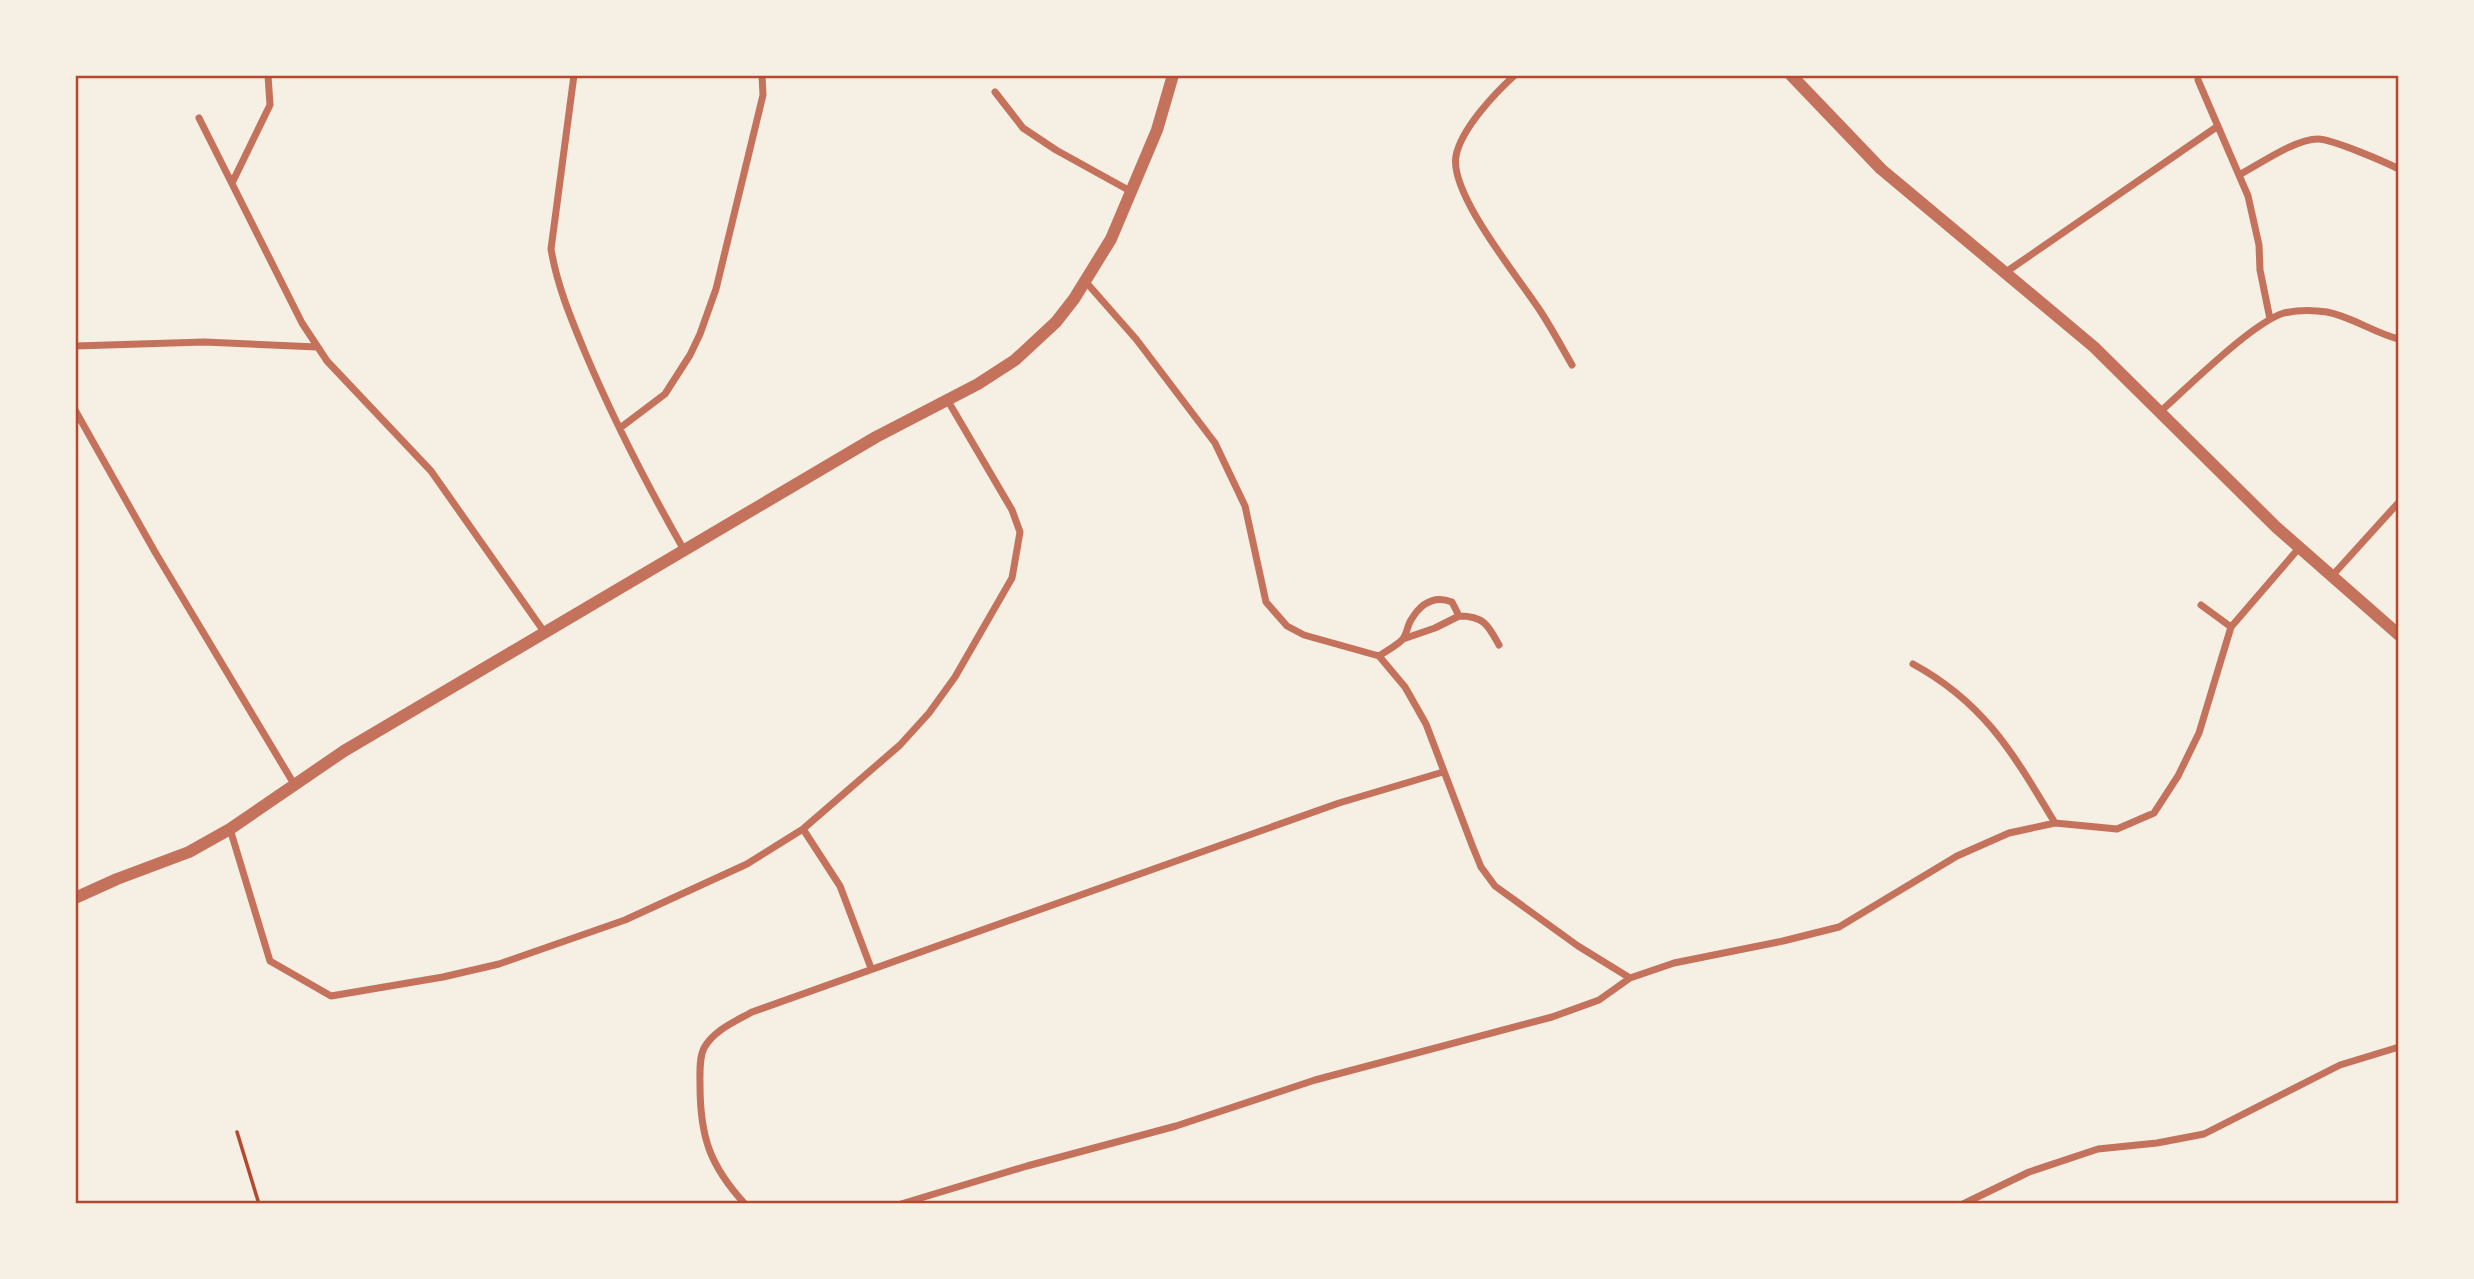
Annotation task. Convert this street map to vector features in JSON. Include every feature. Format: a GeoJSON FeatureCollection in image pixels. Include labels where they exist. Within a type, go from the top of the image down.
{"type":"FeatureCollection","features":[{"type":"Feature","properties":{"kind":"street"},"geometry":{"type":"LineString","coordinates":[[232,183],[270,105],[268,75]]}},
{"type":"Feature","properties":{"kind":"street"},"geometry":{"type":"LineString","coordinates":[[574,75],[551,249],[555,276],[642,476],[684,550]]}},
{"type":"Feature","properties":{"kind":"street"},"geometry":{"type":"LineString","coordinates":[[620,428],[665,394],[700,334],[716,289],[763,95],[762,75]]}},
{"type":"Feature","properties":{"kind":"street"},"geometry":{"type":"LineString","coordinates":[[75,898],[190,852],[230,829],[344,751],[876,436],[978,384],[1033,345],[1056,322],[1111,239],[1157,130],[1173,75]]}},
{"type":"Feature","properties":{"kind":"street"},"geometry":{"type":"LineString","coordinates":[[1515,75],[1494,93],[1468,129],[1455,157],[1459,180],[1471,209],[1541,311],[1572,365]]}},
{"type":"Feature","properties":{"kind":"street"},"geometry":{"type":"LineString","coordinates":[[1791,75],[1881,169],[2094,346],[2299,548],[2399,635]]}},
{"type":"Feature","properties":{"kind":"street"},"geometry":{"type":"LineString","coordinates":[[2198,80],[2248,196],[2259,245],[2260,270],[2270,319]]}},
{"type":"Feature","properties":{"kind":"street"},"geometry":{"type":"LineString","coordinates":[[995,92],[1023,128],[1056,150],[1132,192]]}},
{"type":"Feature","properties":{"kind":"street"},"geometry":{"type":"LineString","coordinates":[[199,118],[302,323],[317,347],[430,471],[545,633]]}},
{"type":"Feature","properties":{"kind":"street"},"geometry":{"type":"LineString","coordinates":[[2006,272],[2218,126]]}},
{"type":"Feature","properties":{"kind":"street"},"geometry":{"type":"LineString","coordinates":[[2239,175],[2302,142],[2319,139],[2399,169]]}},
{"type":"Feature","properties":{"kind":"street"},"geometry":{"type":"LineString","coordinates":[[1085,281],[1136,339],[1215,443],[1245,506],[1258,576],[1266,602],[1287,626],[1304,635],[1379,656],[1405,687],[1421,715],[1481,867],[1495,886],[1578,946],[1630,978]]}},
{"type":"Feature","properties":{"kind":"street"},"geometry":{"type":"LineString","coordinates":[[2161,411],[2270,319],[2285,313],[2325,312],[2399,339]]}},
{"type":"Feature","properties":{"kind":"street"},"geometry":{"type":"LineString","coordinates":[[75,346],[204,342],[317,347]]}},
{"type":"Feature","properties":{"kind":"street"},"geometry":{"type":"LineString","coordinates":[[230,829],[270,961],[331,996],[443,977],[541,951],[625,920],[747,864],[803,829],[900,745],[929,713],[955,677],[1012,578],[1020,532],[1012,509],[948,401]]}},
{"type":"Feature","properties":{"kind":"street"},"geometry":{"type":"LineString","coordinates":[[75,410],[155,552],[294,783]]}},
{"type":"Feature","properties":{"kind":"street"},"geometry":{"type":"LineString","coordinates":[[2331,576],[2399,502]]}},
{"type":"Feature","properties":{"kind":"street"},"geometry":{"type":"LineString","coordinates":[[901,1204],[1027,1166],[1176,1126],[1315,1080],[1552,1017],[1599,1000],[1630,978],[1674,963],[1839,927],[1956,856],[1991,839],[2055,823],[2117,829],[2154,813],[2178,776],[2199,733],[2231,627],[2299,548]]}},
{"type":"Feature","properties":{"kind":"street"},"geometry":{"type":"LineString","coordinates":[[1403,639],[1410,620],[1432,599],[1442,598],[1452,602],[1459,616]]}},
{"type":"Feature","properties":{"kind":"street"},"geometry":{"type":"LineString","coordinates":[[2202,605],[2231,627]]}},
{"type":"Feature","properties":{"kind":"street"},"geometry":{"type":"LineString","coordinates":[[1379,656],[1403,639],[1459,616],[1477,617],[1484,622],[1499,645]]}},
{"type":"Feature","properties":{"kind":"street"},"geometry":{"type":"LineString","coordinates":[[1913,664],[1929,672],[1976,708],[2016,758],[2055,823]]}},
{"type":"Feature","properties":{"kind":"street"},"geometry":{"type":"LineString","coordinates":[[745,1204],[718,1171],[704,1139],[701,1122],[701,1060],[704,1047],[723,1028],[752,1012],[871,968],[1339,803],[1443,772]]}},
{"type":"Feature","properties":{"kind":"street"},"geometry":{"type":"LineString","coordinates":[[803,829],[840,886],[871,968]]}},
{"type":"Feature","properties":{"kind":"street"},"geometry":{"type":"LineString","coordinates":[[1963,1204],[2029,1171],[2098,1149],[2203,1135],[2340,1065],[2399,1047]]}},
{"type":"Feature","properties":{"kind":"path"},"geometry":{"type":"LineString","coordinates":[[237,1132],[259,1204]]}}]}
